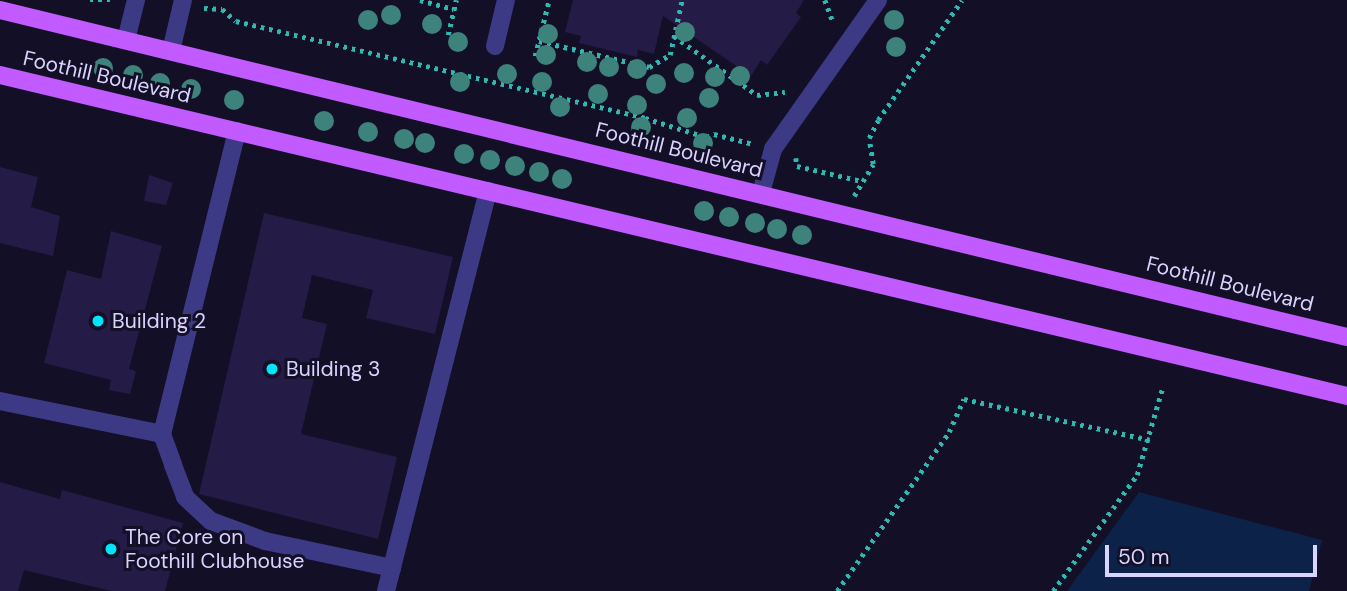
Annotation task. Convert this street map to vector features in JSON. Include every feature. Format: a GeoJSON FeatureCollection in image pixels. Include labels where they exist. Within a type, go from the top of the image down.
{"type":"FeatureCollection","features":[{"type":"Feature","properties":{"kind":"main road","name":"Foothill Boulevard"},"geometry":{"type":"LineString","coordinates":[[0,10],[1347,337]]}},
{"type":"Feature","properties":{"kind":"main road","name":"Foothill Boulevard"},"geometry":{"type":"LineString","coordinates":[[0,75],[1347,396]]}},
{"type":"Feature","properties":{"kind":"street"},"geometry":{"type":"LineString","coordinates":[[126,40],[136,0]]}},
{"type":"Feature","properties":{"kind":"street"},"geometry":{"type":"LineString","coordinates":[[171,51],[183,0]]}},
{"type":"Feature","properties":{"kind":"street"},"geometry":{"type":"LineString","coordinates":[[495,46],[506,0]]}},
{"type":"Feature","properties":{"kind":"street"},"geometry":{"type":"LineString","coordinates":[[761,193],[773,149],[872,2]]}},
{"type":"Feature","properties":{"kind":"street"},"geometry":{"type":"LineString","coordinates":[[237,131],[162,434],[185,496],[211,521],[265,541],[392,568]]}},
{"type":"Feature","properties":{"kind":"street"},"geometry":{"type":"LineString","coordinates":[[386,591],[488,191]]}},
{"type":"Feature","properties":{"kind":"street"},"geometry":{"type":"LineString","coordinates":[[0,401],[162,434]]}},
{"type":"Feature","properties":{"kind":"path"},"geometry":{"type":"LineString","coordinates":[[90,0],[114,0]]}},
{"type":"Feature","properties":{"kind":"path"},"geometry":{"type":"LineString","coordinates":[[420,0],[454,9]]}},
{"type":"Feature","properties":{"kind":"path"},"geometry":{"type":"LineString","coordinates":[[448,35],[456,0]]}},
{"type":"Feature","properties":{"kind":"path"},"geometry":{"type":"LineString","coordinates":[[535,56],[549,0]]}},
{"type":"Feature","properties":{"kind":"path"},"geometry":{"type":"LineString","coordinates":[[539,41],[649,67],[670,55],[682,0]]}},
{"type":"Feature","properties":{"kind":"path"},"geometry":{"type":"LineString","coordinates":[[825,0],[834,15],[829,32]]}},
{"type":"Feature","properties":{"kind":"path"},"geometry":{"type":"LineString","coordinates":[[222,9],[236,21],[645,118],[705,137],[714,134],[796,155],[797,166],[862,181],[873,164],[869,138],[878,120],[962,0]]}},
{"type":"Feature","properties":{"kind":"path"},"geometry":{"type":"LineString","coordinates":[[674,36],[757,95],[784,94],[791,83]]}},
{"type":"Feature","properties":{"kind":"path"},"geometry":{"type":"LineString","coordinates":[[1053,591],[1137,475],[1150,440],[1163,386]]}},
{"type":"Feature","properties":{"kind":"path"},"geometry":{"type":"LineString","coordinates":[[837,591],[949,432],[964,399],[1150,440]]}},
{"type":"Feature","properties":{"kind":"water"},"geometry":{"type":"Polygon","coordinates":[[[1139,492],[1322,540],[1309,591],[1067,591],[1139,492]]]}},
{"type":"Feature","properties":{"kind":"building"},"geometry":{"type":"Polygon","coordinates":[[[573,0],[804,0],[796,13],[801,17],[767,65],[761,60],[751,76],[663,16],[654,54],[638,50],[637,57],[579,43],[581,36],[565,32],[573,0]]]}},
{"type":"Feature","properties":{"kind":"building"},"geometry":{"type":"Polygon","coordinates":[[[0,167],[38,177],[31,207],[60,216],[53,256],[0,243],[0,167]]]}},
{"type":"Feature","properties":{"kind":"building"},"geometry":{"type":"Polygon","coordinates":[[[149,175],[173,183],[166,205],[144,201],[149,175]]]}},
{"type":"Feature","properties":{"kind":"building","name":"Building 3"},"geometry":{"type":"Polygon","coordinates":[[[264,213],[453,257],[435,334],[366,318],[373,290],[312,275],[302,318],[327,324],[301,434],[397,457],[378,539],[199,494],[264,213]]]}},
{"type":"Feature","properties":{"kind":"building"},"geometry":{"type":"Polygon","coordinates":[[[111,231],[162,246],[129,369],[136,371],[130,394],[109,390],[111,380],[44,363],[67,270],[101,279],[111,231]]]}},
{"type":"Feature","properties":{"kind":"building","name":"The Core on Foothill Clubhouse"},"geometry":{"type":"Polygon","coordinates":[[[0,482],[60,499],[62,490],[183,523],[165,591],[111,591],[24,570],[18,591],[0,591],[0,482]]]}},
{"type":"Feature","properties":{"kind":"place","name":"Building 2"},"geometry":{"type":"Point","coordinates":[98,321]}},
{"type":"Feature","properties":{"kind":"place","name":"Building 3"},"geometry":{"type":"Point","coordinates":[272,369]}},
{"type":"Feature","properties":{"kind":"place","name":"The Core on Foothill Clubhouse"},"geometry":{"type":"Point","coordinates":[111,549]}}]}
